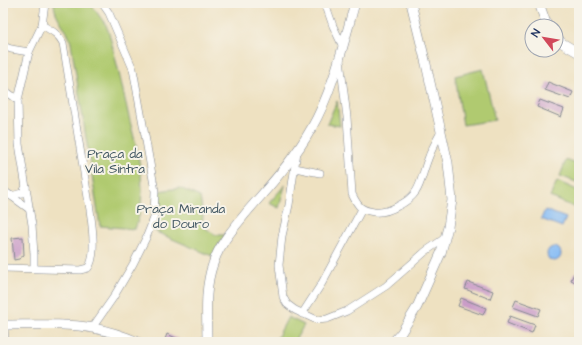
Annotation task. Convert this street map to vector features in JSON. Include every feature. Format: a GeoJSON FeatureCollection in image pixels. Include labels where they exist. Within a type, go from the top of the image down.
{"type":"FeatureCollection","features":[{"type":"Feature","properties":{"kind":"street"},"geometry":{"type":"LineString","coordinates":[[92,328],[117,291],[146,238],[154,218],[156,191],[134,69],[109,13],[102,3]]}},
{"type":"Feature","properties":{"kind":"street"},"geometry":{"type":"LineString","coordinates":[[325,3],[333,26],[343,47]]}},
{"type":"Feature","properties":{"kind":"street"},"geometry":{"type":"LineString","coordinates":[[207,342],[206,298],[208,280],[213,263],[230,233],[297,152],[312,128],[328,92],[343,47],[355,3]]}},
{"type":"Feature","properties":{"kind":"street"},"geometry":{"type":"LineString","coordinates":[[393,342],[401,333],[417,307],[441,252],[448,227],[452,200],[448,163],[411,3]]}},
{"type":"Feature","properties":{"kind":"street"},"geometry":{"type":"LineString","coordinates":[[539,3],[544,18]]}},
{"type":"Feature","properties":{"kind":"street"},"geometry":{"type":"LineString","coordinates":[[34,268],[29,209],[19,144],[18,100],[29,52],[42,25],[45,4]]}},
{"type":"Feature","properties":{"kind":"street"},"geometry":{"type":"LineString","coordinates":[[3,268],[80,270],[88,268],[92,257],[92,224],[63,43],[60,37],[42,25]]}},
{"type":"Feature","properties":{"kind":"street"},"geometry":{"type":"LineString","coordinates":[[564,44],[579,53]]}},
{"type":"Feature","properties":{"kind":"street"},"geometry":{"type":"LineString","coordinates":[[3,46],[29,52]]}},
{"type":"Feature","properties":{"kind":"street"},"geometry":{"type":"LineString","coordinates":[[339,58],[347,117],[352,194],[356,203],[362,209],[383,212],[392,209],[410,199],[420,185],[427,162],[440,132]]}},
{"type":"Feature","properties":{"kind":"street"},"geometry":{"type":"LineString","coordinates":[[3,89],[18,100]]}},
{"type":"Feature","properties":{"kind":"street"},"geometry":{"type":"LineString","coordinates":[[297,152],[282,236],[279,265],[283,297],[287,304],[302,314],[314,320],[323,320],[347,311],[386,286],[426,251],[445,238]]}},
{"type":"Feature","properties":{"kind":"street"},"geometry":{"type":"LineString","coordinates":[[295,168],[320,173]]}},
{"type":"Feature","properties":{"kind":"street"},"geometry":{"type":"LineString","coordinates":[[11,196],[22,193],[26,187]]}},
{"type":"Feature","properties":{"kind":"street"},"geometry":{"type":"LineString","coordinates":[[3,190],[29,209]]}},
{"type":"Feature","properties":{"kind":"street"},"geometry":{"type":"LineString","coordinates":[[302,314],[322,283],[362,209]]}},
{"type":"Feature","properties":{"kind":"street"},"geometry":{"type":"LineString","coordinates":[[5,342],[4,325],[57,325],[92,328],[137,342]]}},
{"type":"Feature","properties":{"kind":"green space","name":"Praça da Vila Sintra"},"geometry":{"type":"Polygon","coordinates":[[[54,3],[90,3],[106,25],[109,33],[135,142],[142,185],[142,200],[135,229],[100,226],[71,43],[56,13],[54,3]]]}},
{"type":"Feature","properties":{"kind":"green space"},"geometry":{"type":"Polygon","coordinates":[[[483,69],[495,120],[463,125],[455,76],[483,69]]]}},
{"type":"Feature","properties":{"kind":"green space"},"geometry":{"type":"Polygon","coordinates":[[[337,101],[340,126],[327,124],[337,101]]]}},
{"type":"Feature","properties":{"kind":"green space"},"geometry":{"type":"Polygon","coordinates":[[[566,160],[579,165],[579,183],[560,176],[566,160]]]}},
{"type":"Feature","properties":{"kind":"green space"},"geometry":{"type":"Polygon","coordinates":[[[557,181],[579,191],[579,209],[550,197],[557,181]]]}},
{"type":"Feature","properties":{"kind":"green space"},"geometry":{"type":"Polygon","coordinates":[[[285,185],[279,208],[269,203],[285,185]]]}},
{"type":"Feature","properties":{"kind":"green space","name":"Praça Miranda do Douro"},"geometry":{"type":"Polygon","coordinates":[[[180,188],[200,197],[203,216],[202,226],[216,235],[225,235],[212,256],[156,232],[159,213],[159,191],[180,188]]]}},
{"type":"Feature","properties":{"kind":"green space"},"geometry":{"type":"Polygon","coordinates":[[[288,317],[304,325],[294,342],[275,342],[288,317]]]}},
{"type":"Feature","properties":{"kind":"water"},"geometry":{"type":"Polygon","coordinates":[[[545,210],[566,218],[562,227],[541,219],[545,210]]]}},
{"type":"Feature","properties":{"kind":"water"},"geometry":{"type":"Polygon","coordinates":[[[551,247],[557,247],[561,251],[561,257],[557,261],[551,261],[547,257],[547,251],[551,247]]]}},
{"type":"Feature","properties":{"kind":"building"},"geometry":{"type":"Polygon","coordinates":[[[548,82],[573,92],[570,99],[545,90],[548,82]]]}},
{"type":"Feature","properties":{"kind":"building"},"geometry":{"type":"Polygon","coordinates":[[[540,100],[564,109],[561,117],[537,107],[540,100]]]}},
{"type":"Feature","properties":{"kind":"building"},"geometry":{"type":"Polygon","coordinates":[[[23,237],[24,255],[19,259],[14,260],[12,238],[23,237]]]}},
{"type":"Feature","properties":{"kind":"building"},"geometry":{"type":"Polygon","coordinates":[[[574,273],[579,276],[579,284],[571,280],[574,273]]]}},
{"type":"Feature","properties":{"kind":"building"},"geometry":{"type":"Polygon","coordinates":[[[468,282],[493,291],[490,299],[465,289],[468,282]]]}},
{"type":"Feature","properties":{"kind":"building"},"geometry":{"type":"Polygon","coordinates":[[[461,298],[486,308],[483,315],[458,306],[461,298]]]}},
{"type":"Feature","properties":{"kind":"building"},"geometry":{"type":"Polygon","coordinates":[[[516,300],[541,309],[538,316],[513,307],[516,300]]]}},
{"type":"Feature","properties":{"kind":"building"},"geometry":{"type":"Polygon","coordinates":[[[510,316],[535,325],[532,333],[507,323],[510,316]]]}},
{"type":"Feature","properties":{"kind":"building"},"geometry":{"type":"Polygon","coordinates":[[[167,334],[185,342],[164,342],[167,334]]]}}]}
